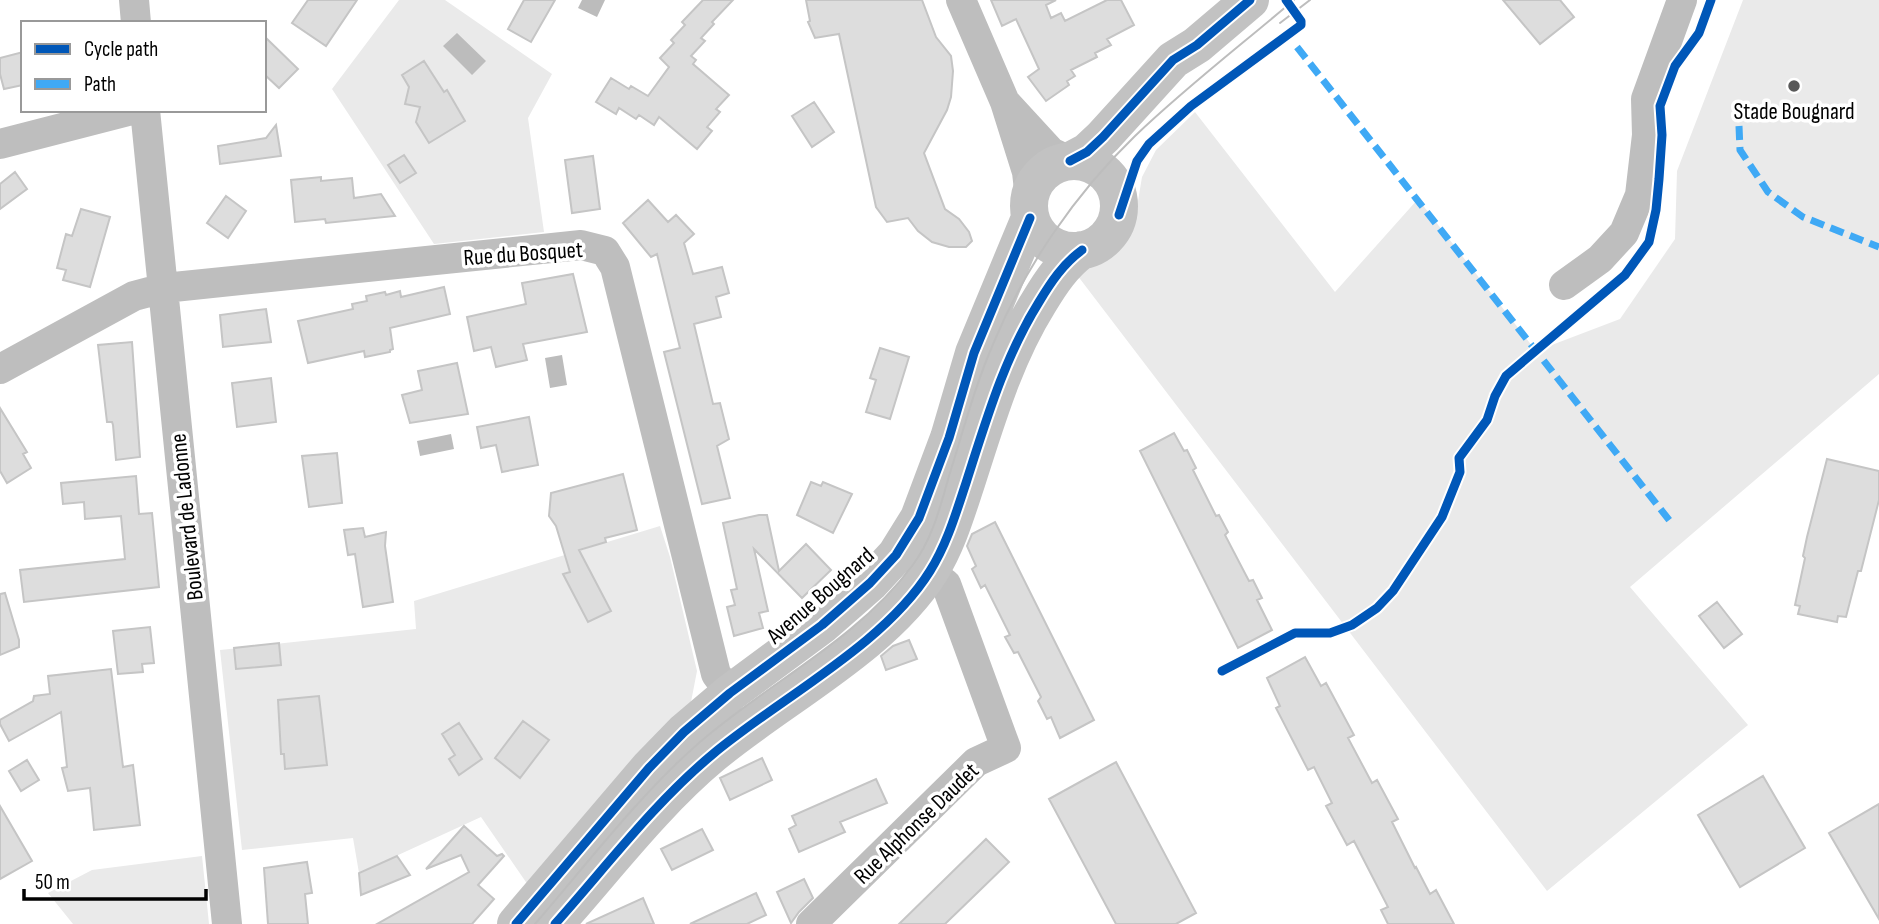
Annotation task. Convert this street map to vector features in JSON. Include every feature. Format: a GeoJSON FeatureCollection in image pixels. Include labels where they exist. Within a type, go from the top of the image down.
{"type":"FeatureCollection","features":[{"type":"Feature","properties":{"kind":"main road","name":"Avenue Bougnard"},"geometry":{"type":"LineString","coordinates":[[516,924],[649,768],[684,732],[730,693],[822,625],[870,583],[896,555],[919,518],[949,438],[974,353],[1030,208],[1034,184],[1043,172],[1056,164],[1070,161],[1087,152],[1164,68],[1197,45],[1250,0]]}},
{"type":"Feature","properties":{"kind":"main road","name":"Avenue Bougnard"},"geometry":{"type":"LineString","coordinates":[[555,924],[673,791],[712,755],[753,723],[849,654],[897,611],[929,572],[947,538],[1010,356],[1025,323],[1067,261],[1082,250],[1095,246],[1106,238],[1114,227],[1119,215],[1119,199],[1114,184],[1116,169],[1124,152],[1197,45]]}},
{"type":"Feature","properties":{"kind":"main road"},"geometry":{"type":"LineString","coordinates":[[1070,161],[1093,164],[1114,184]]}},
{"type":"Feature","properties":{"kind":"main road"},"geometry":{"type":"LineString","coordinates":[[1030,208],[1037,232],[1048,243],[1070,251],[1082,250]]}},
{"type":"Feature","properties":{"kind":"street"},"geometry":{"type":"LineString","coordinates":[[134,0],[136,21]]}},
{"type":"Feature","properties":{"kind":"street"},"geometry":{"type":"LineString","coordinates":[[961,0],[1005,102],[1027,172],[1030,208]]}},
{"type":"Feature","properties":{"kind":"street"},"geometry":{"type":"LineString","coordinates":[[1564,285],[1600,258],[1624,233],[1640,195],[1647,135],[1646,99],[1682,0]]}},
{"type":"Feature","properties":{"kind":"street"},"geometry":{"type":"LineString","coordinates":[[1005,102],[1051,152],[1070,161]]}},
{"type":"Feature","properties":{"kind":"street"},"geometry":{"type":"LineString","coordinates":[[0,144],[124,112]]}},
{"type":"Feature","properties":{"kind":"street","name":"Boulevard de Ladonne"},"geometry":{"type":"LineString","coordinates":[[145,112],[227,924]]}},
{"type":"Feature","properties":{"kind":"street","name":"Rue du Bosquet"},"geometry":{"type":"LineString","coordinates":[[0,369],[134,296],[164,288],[580,245],[604,251],[615,267],[716,674],[730,693]]}},
{"type":"Feature","properties":{"kind":"street","name":"Rue Alphonse Daudet"},"geometry":{"type":"LineString","coordinates":[[811,924],[976,762],[1006,748],[946,584],[929,572]]}},
{"type":"Feature","properties":{"kind":"shaded area"},"geometry":{"type":"Polygon","coordinates":[[[399,0],[445,0],[552,74],[528,118],[544,232],[434,244],[332,89],[399,0]]]}},
{"type":"Feature","properties":{"kind":"shaded area"},"geometry":{"type":"Polygon","coordinates":[[[582,0],[605,0],[597,17],[578,8],[582,0]]]}},
{"type":"Feature","properties":{"kind":"shaded area"},"geometry":{"type":"Polygon","coordinates":[[[1743,0],[1879,0],[1879,374],[1630,587],[1748,725],[1547,891],[1074,271],[1124,238],[1135,219],[1142,177],[1156,150],[1195,112],[1335,292],[1418,199],[1536,351],[1620,319],[1675,239],[1677,171],[1743,0]]]}},
{"type":"Feature","properties":{"kind":"shaded area"},"geometry":{"type":"Polygon","coordinates":[[[457,33],[486,61],[472,75],[443,46],[457,33]]]}},
{"type":"Feature","properties":{"kind":"shaded area"},"geometry":{"type":"Polygon","coordinates":[[[562,355],[567,385],[550,388],[545,358],[562,355]]]}},
{"type":"Feature","properties":{"kind":"shaded area"},"geometry":{"type":"Polygon","coordinates":[[[451,434],[454,449],[420,456],[417,441],[451,434]]]}},
{"type":"Feature","properties":{"kind":"shaded area"},"geometry":{"type":"Polygon","coordinates":[[[660,526],[697,671],[690,707],[528,885],[481,817],[359,873],[353,838],[242,850],[220,650],[416,629],[414,601],[660,526]]]}},
{"type":"Feature","properties":{"kind":"shaded area"},"geometry":{"type":"Polygon","coordinates":[[[202,856],[209,924],[73,924],[48,893],[92,870],[202,856]]]}},
{"type":"Feature","properties":{"kind":"building"},"geometry":{"type":"Polygon","coordinates":[[[308,0],[357,0],[326,46],[292,23],[308,0]]]}},
{"type":"Feature","properties":{"kind":"building"},"geometry":{"type":"Polygon","coordinates":[[[524,0],[555,0],[531,42],[508,29],[524,0]]]}},
{"type":"Feature","properties":{"kind":"building"},"geometry":{"type":"Polygon","coordinates":[[[703,0],[733,0],[712,22],[714,24],[701,38],[705,41],[691,56],[696,60],[693,64],[729,95],[716,109],[720,112],[707,127],[712,131],[697,149],[659,117],[654,125],[639,115],[636,119],[619,108],[616,114],[596,102],[611,78],[648,96],[669,67],[660,58],[674,43],[671,40],[685,25],[682,22],[703,0]]]}},
{"type":"Feature","properties":{"kind":"building"},"geometry":{"type":"Polygon","coordinates":[[[806,0],[922,0],[936,37],[951,56],[953,71],[947,110],[924,153],[945,209],[959,219],[969,232],[972,241],[966,247],[949,247],[932,242],[918,231],[908,218],[887,222],[876,207],[839,34],[815,38],[808,22],[806,0]]]}},
{"type":"Feature","properties":{"kind":"building"},"geometry":{"type":"Polygon","coordinates":[[[991,0],[1056,0],[1046,5],[1051,18],[1061,13],[1065,21],[1107,0],[1121,0],[1134,25],[1107,39],[1111,45],[1095,53],[1097,57],[1071,70],[1075,76],[1067,81],[1069,85],[1046,101],[1028,77],[1039,69],[1016,19],[1002,26],[991,0]]]}},
{"type":"Feature","properties":{"kind":"building"},"geometry":{"type":"Polygon","coordinates":[[[1503,0],[1560,0],[1574,17],[1540,44],[1503,0]]]}},
{"type":"Feature","properties":{"kind":"building"},"geometry":{"type":"Polygon","coordinates":[[[266,38],[298,69],[279,88],[266,76],[266,38]]]}},
{"type":"Feature","properties":{"kind":"building"},"geometry":{"type":"Polygon","coordinates":[[[21,53],[21,85],[4,89],[0,58],[21,53]]]}},
{"type":"Feature","properties":{"kind":"building"},"geometry":{"type":"Polygon","coordinates":[[[424,61],[444,92],[447,90],[465,121],[429,143],[416,122],[420,107],[405,104],[409,87],[402,75],[424,61]]]}},
{"type":"Feature","properties":{"kind":"building"},"geometry":{"type":"Polygon","coordinates":[[[814,102],[834,132],[812,147],[792,116],[814,102]]]}},
{"type":"Feature","properties":{"kind":"building"},"geometry":{"type":"Polygon","coordinates":[[[276,125],[281,156],[220,164],[218,146],[266,138],[276,125]]]}},
{"type":"Feature","properties":{"kind":"building"},"geometry":{"type":"Polygon","coordinates":[[[404,155],[416,173],[400,183],[388,165],[404,155]]]}},
{"type":"Feature","properties":{"kind":"building"},"geometry":{"type":"Polygon","coordinates":[[[593,156],[600,209],[572,213],[565,160],[593,156]]]}},
{"type":"Feature","properties":{"kind":"building"},"geometry":{"type":"Polygon","coordinates":[[[15,172],[27,189],[0,209],[0,184],[15,172]]]}},
{"type":"Feature","properties":{"kind":"building"},"geometry":{"type":"Polygon","coordinates":[[[321,177],[321,181],[352,178],[354,198],[381,194],[395,216],[326,223],[325,219],[295,222],[291,180],[321,177]]]}},
{"type":"Feature","properties":{"kind":"building"},"geometry":{"type":"Polygon","coordinates":[[[226,196],[246,211],[228,238],[207,223],[226,196]]]}},
{"type":"Feature","properties":{"kind":"building"},"geometry":{"type":"Polygon","coordinates":[[[648,200],[668,222],[676,215],[694,234],[684,243],[693,274],[722,267],[729,293],[716,297],[721,317],[694,324],[713,404],[720,403],[729,439],[717,446],[730,498],[702,504],[664,352],[680,348],[657,254],[651,257],[623,223],[648,200]]]}},
{"type":"Feature","properties":{"kind":"building"},"geometry":{"type":"Polygon","coordinates":[[[81,209],[110,217],[90,287],[63,280],[66,270],[57,268],[66,234],[72,236],[81,209]]]}},
{"type":"Feature","properties":{"kind":"building"},"geometry":{"type":"Polygon","coordinates":[[[573,274],[587,332],[523,344],[527,360],[496,367],[491,347],[474,351],[467,317],[526,304],[522,283],[573,274]]]}},
{"type":"Feature","properties":{"kind":"building"},"geometry":{"type":"Polygon","coordinates":[[[444,287],[450,314],[390,328],[393,349],[390,352],[365,357],[364,351],[308,363],[298,321],[353,309],[352,304],[367,301],[366,296],[400,291],[401,297],[444,287]]]}},
{"type":"Feature","properties":{"kind":"building"},"geometry":{"type":"Polygon","coordinates":[[[266,309],[271,342],[223,347],[220,315],[266,309]]]}},
{"type":"Feature","properties":{"kind":"building"},"geometry":{"type":"Polygon","coordinates":[[[132,342],[140,457],[116,460],[113,425],[112,422],[107,422],[98,345],[132,342]]]}},
{"type":"Feature","properties":{"kind":"building"},"geometry":{"type":"Polygon","coordinates":[[[880,348],[909,357],[890,419],[866,412],[876,380],[870,378],[880,348]]]}},
{"type":"Feature","properties":{"kind":"building"},"geometry":{"type":"Polygon","coordinates":[[[457,363],[468,414],[410,423],[402,395],[422,390],[418,371],[457,363]]]}},
{"type":"Feature","properties":{"kind":"building"},"geometry":{"type":"Polygon","coordinates":[[[271,378],[276,422],[237,427],[232,383],[271,378]]]}},
{"type":"Feature","properties":{"kind":"building"},"geometry":{"type":"Polygon","coordinates":[[[0,408],[27,452],[23,454],[31,468],[7,483],[0,471],[0,408]]]}},
{"type":"Feature","properties":{"kind":"building"},"geometry":{"type":"Polygon","coordinates":[[[529,417],[538,465],[502,472],[496,445],[481,448],[477,427],[529,417]]]}},
{"type":"Feature","properties":{"kind":"building"},"geometry":{"type":"Polygon","coordinates":[[[1174,433],[1184,451],[1187,450],[1196,468],[1193,470],[1216,516],[1219,515],[1228,532],[1225,535],[1249,581],[1253,580],[1262,598],[1257,600],[1272,630],[1238,648],[1140,451],[1174,433]]]}},
{"type":"Feature","properties":{"kind":"building"},"geometry":{"type":"Polygon","coordinates":[[[337,453],[342,503],[309,507],[302,456],[337,453]]]}},
{"type":"Feature","properties":{"kind":"building"},"geometry":{"type":"Polygon","coordinates":[[[1827,459],[1879,471],[1879,500],[1861,571],[1858,571],[1846,617],[1838,616],[1837,622],[1798,614],[1800,606],[1795,605],[1807,537],[1827,459]]]}},
{"type":"Feature","properties":{"kind":"building"},"geometry":{"type":"Polygon","coordinates":[[[623,474],[637,530],[605,538],[606,542],[579,550],[611,611],[588,622],[563,574],[570,572],[556,526],[549,516],[551,493],[623,474]]]}},
{"type":"Feature","properties":{"kind":"building"},"geometry":{"type":"Polygon","coordinates":[[[136,476],[139,514],[152,513],[159,587],[24,602],[20,570],[125,559],[121,516],[85,519],[84,502],[63,504],[61,483],[136,476]]]}},
{"type":"Feature","properties":{"kind":"building"},"geometry":{"type":"Polygon","coordinates":[[[811,482],[821,486],[823,482],[852,494],[833,533],[797,515],[811,482]]]}},
{"type":"Feature","properties":{"kind":"building"},"geometry":{"type":"Polygon","coordinates":[[[767,515],[779,571],[806,544],[831,570],[802,598],[754,549],[768,611],[759,613],[763,628],[734,636],[727,607],[735,605],[731,590],[737,589],[723,523],[767,515]]]}},
{"type":"Feature","properties":{"kind":"building"},"geometry":{"type":"Polygon","coordinates":[[[995,522],[1094,720],[1060,738],[1051,717],[1047,719],[1038,701],[1041,697],[1018,652],[1014,653],[1005,637],[1010,635],[985,585],[981,588],[972,569],[976,566],[967,546],[972,534],[995,522]]]}},
{"type":"Feature","properties":{"kind":"building"},"geometry":{"type":"Polygon","coordinates":[[[363,528],[365,537],[386,532],[385,546],[393,602],[363,607],[355,554],[348,555],[344,530],[363,528]]]}},
{"type":"Feature","properties":{"kind":"building"},"geometry":{"type":"Polygon","coordinates":[[[5,593],[19,647],[0,655],[0,594],[5,593]]]}},
{"type":"Feature","properties":{"kind":"building"},"geometry":{"type":"Polygon","coordinates":[[[1717,602],[1742,634],[1724,648],[1699,616],[1717,602]]]}},
{"type":"Feature","properties":{"kind":"building"},"geometry":{"type":"Polygon","coordinates":[[[150,627],[154,663],[142,664],[143,672],[118,674],[113,631],[150,627]]]}},
{"type":"Feature","properties":{"kind":"building"},"geometry":{"type":"Polygon","coordinates":[[[909,640],[917,659],[886,670],[881,656],[893,646],[909,640]]]}},
{"type":"Feature","properties":{"kind":"building"},"geometry":{"type":"Polygon","coordinates":[[[279,643],[281,665],[236,669],[234,648],[279,643]]]}},
{"type":"Feature","properties":{"kind":"building"},"geometry":{"type":"Polygon","coordinates":[[[1305,657],[1321,686],[1326,683],[1354,735],[1348,738],[1372,783],[1377,780],[1398,819],[1392,822],[1415,868],[1430,894],[1436,890],[1454,924],[1388,924],[1381,910],[1388,907],[1354,841],[1347,845],[1326,806],[1332,803],[1314,767],[1308,770],[1276,708],[1280,706],[1267,678],[1305,657]]]}},
{"type":"Feature","properties":{"kind":"building"},"geometry":{"type":"Polygon","coordinates":[[[111,669],[123,767],[133,765],[140,825],[94,830],[90,788],[68,791],[62,768],[67,767],[61,712],[9,741],[0,720],[33,701],[34,696],[50,694],[48,676],[111,669]]]}},
{"type":"Feature","properties":{"kind":"building"},"geometry":{"type":"Polygon","coordinates":[[[319,696],[327,765],[285,769],[284,754],[281,754],[278,700],[319,696]]]}},
{"type":"Feature","properties":{"kind":"building"},"geometry":{"type":"Polygon","coordinates":[[[523,721],[549,740],[520,778],[495,758],[523,721]]]}},
{"type":"Feature","properties":{"kind":"building"},"geometry":{"type":"Polygon","coordinates":[[[459,723],[482,759],[459,775],[449,759],[455,755],[442,734],[459,723]]]}},
{"type":"Feature","properties":{"kind":"building"},"geometry":{"type":"Polygon","coordinates":[[[762,758],[772,780],[730,800],[720,778],[762,758]]]}},
{"type":"Feature","properties":{"kind":"building"},"geometry":{"type":"Polygon","coordinates":[[[27,760],[39,780],[21,791],[9,771],[27,760]]]}},
{"type":"Feature","properties":{"kind":"building"},"geometry":{"type":"Polygon","coordinates":[[[1116,762],[1196,913],[1176,924],[1116,924],[1049,799],[1116,762]]]}},
{"type":"Feature","properties":{"kind":"building"},"geometry":{"type":"Polygon","coordinates":[[[1763,776],[1805,848],[1740,887],[1698,815],[1763,776]]]}},
{"type":"Feature","properties":{"kind":"building"},"geometry":{"type":"Polygon","coordinates":[[[876,779],[887,803],[840,822],[845,832],[799,852],[789,829],[796,825],[792,816],[876,779]]]}},
{"type":"Feature","properties":{"kind":"building"},"geometry":{"type":"Polygon","coordinates":[[[1879,804],[1879,919],[1829,833],[1879,804]]]}},
{"type":"Feature","properties":{"kind":"building"},"geometry":{"type":"Polygon","coordinates":[[[0,806],[32,861],[0,879],[0,806]]]}},
{"type":"Feature","properties":{"kind":"building"},"geometry":{"type":"Polygon","coordinates":[[[464,826],[497,856],[504,856],[478,885],[494,899],[472,924],[377,924],[469,872],[461,855],[426,869],[464,826]]]}},
{"type":"Feature","properties":{"kind":"building"},"geometry":{"type":"Polygon","coordinates":[[[702,829],[713,850],[672,870],[661,849],[702,829]]]}},
{"type":"Feature","properties":{"kind":"building"},"geometry":{"type":"Polygon","coordinates":[[[986,839],[1009,862],[945,924],[899,924],[986,839]]]}},
{"type":"Feature","properties":{"kind":"building"},"geometry":{"type":"Polygon","coordinates":[[[397,856],[410,875],[361,895],[359,873],[397,856]]]}},
{"type":"Feature","properties":{"kind":"building"},"geometry":{"type":"Polygon","coordinates":[[[307,862],[312,893],[305,894],[308,924],[268,924],[264,868],[307,862]]]}},
{"type":"Feature","properties":{"kind":"building"},"geometry":{"type":"Polygon","coordinates":[[[804,879],[813,898],[791,923],[777,892],[804,879]]]}},
{"type":"Feature","properties":{"kind":"building"},"geometry":{"type":"Polygon","coordinates":[[[756,893],[766,915],[747,924],[690,924],[756,893]]]}},
{"type":"Feature","properties":{"kind":"building"},"geometry":{"type":"Polygon","coordinates":[[[643,898],[654,924],[586,924],[643,898]]]}},
{"type":"Feature","properties":{"kind":"tram line"},"geometry":{"type":"LineString","coordinates":[[535,924],[636,806],[678,762],[727,720],[839,639],[890,593],[919,556],[935,523],[987,358],[1021,286],[1054,232],[1092,182],[1135,136],[1294,0]]}},
{"type":"Feature","properties":{"kind":"tram line"},"geometry":{"type":"LineString","coordinates":[[1280,23],[1310,0]]}},
{"type":"Feature","properties":{"kind":"marked path"},"geometry":{"type":"LineString","coordinates":[[1297,47],[1673,525]]}},
{"type":"Feature","properties":{"kind":"marked path"},"geometry":{"type":"LineString","coordinates":[[1739,126],[1740,150],[1768,192],[1803,217],[1879,247]]}},
{"type":"Feature","properties":{"kind":"cycle path"},"geometry":{"type":"LineString","coordinates":[[1070,161],[1087,152],[1103,137],[1173,60],[1197,45],[1250,0]]}},
{"type":"Feature","properties":{"kind":"cycle path"},"geometry":{"type":"LineString","coordinates":[[1119,215],[1137,161],[1149,144],[1191,106],[1301,25],[1286,0]]}},
{"type":"Feature","properties":{"kind":"cycle path"},"geometry":{"type":"LineString","coordinates":[[1222,671],[1295,633],[1330,633],[1352,625],[1377,608],[1393,591],[1442,517],[1460,472],[1459,458],[1487,420],[1495,396],[1506,376],[1625,275],[1649,242],[1656,210],[1662,135],[1660,106],[1675,66],[1699,33],[1711,0]]}},
{"type":"Feature","properties":{"kind":"cycle path"},"geometry":{"type":"LineString","coordinates":[[516,924],[649,768],[684,732],[730,693],[822,625],[870,583],[896,555],[919,518],[949,438],[974,353],[1030,218]]}},
{"type":"Feature","properties":{"kind":"cycle path"},"geometry":{"type":"LineString","coordinates":[[555,924],[651,814],[691,773],[740,733],[859,647],[910,598],[930,571],[946,539],[997,390],[1016,345],[1053,280],[1082,250]]}},
{"type":"Feature","properties":{"kind":"place","name":"Stade Bougnard"},"geometry":{"type":"Point","coordinates":[1794,86]}}]}
